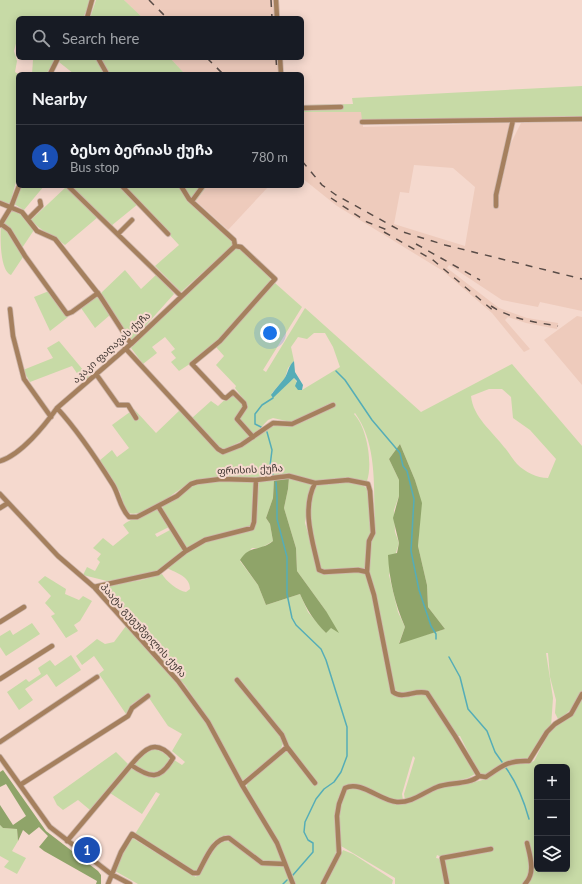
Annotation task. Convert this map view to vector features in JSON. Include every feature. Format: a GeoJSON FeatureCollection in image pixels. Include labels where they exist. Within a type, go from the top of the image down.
{"type":"FeatureCollection","features":[{"type":"Feature","properties":{"kind":"street"},"geometry":{"type":"LineString","coordinates":[[88,16],[92,0]]}},
{"type":"Feature","properties":{"kind":"street"},"geometry":{"type":"LineString","coordinates":[[276,0],[277,16]]}},
{"type":"Feature","properties":{"kind":"street"},"geometry":{"type":"LineString","coordinates":[[51,72],[57,60]]}},
{"type":"Feature","properties":{"kind":"street"},"geometry":{"type":"LineString","coordinates":[[99,60],[106,72]]}},
{"type":"Feature","properties":{"kind":"street"},"geometry":{"type":"LineString","coordinates":[[280,60],[281,72]]}},
{"type":"Feature","properties":{"kind":"street"},"geometry":{"type":"LineString","coordinates":[[304,108],[341,107]]}},
{"type":"Feature","properties":{"kind":"street"},"geometry":{"type":"LineString","coordinates":[[362,122],[582,119]]}},
{"type":"Feature","properties":{"kind":"street"},"geometry":{"type":"LineString","coordinates":[[496,206],[496,195],[513,120]]}},
{"type":"Feature","properties":{"kind":"street"},"geometry":{"type":"LineString","coordinates":[[17,188],[11,208],[0,225],[9,230],[25,256],[67,314],[98,293]]}},
{"type":"Feature","properties":{"kind":"street"},"geometry":{"type":"LineString","coordinates":[[70,188],[181,296]]}},
{"type":"Feature","properties":{"kind":"street"},"geometry":{"type":"LineString","coordinates":[[124,188],[168,234]]}},
{"type":"Feature","properties":{"kind":"street"},"geometry":{"type":"LineString","coordinates":[[183,188],[192,201],[234,240],[235,246],[241,247],[275,279],[220,341],[192,364],[223,397],[226,398],[233,392],[244,403],[245,407],[237,419],[253,437]]}},
{"type":"Feature","properties":{"kind":"street"},"geometry":{"type":"LineString","coordinates":[[192,201],[202,188]]}},
{"type":"Feature","properties":{"kind":"street"},"geometry":{"type":"LineString","coordinates":[[28,220],[41,206],[40,200]]}},
{"type":"Feature","properties":{"kind":"street"},"geometry":{"type":"LineString","coordinates":[[0,203],[22,212],[37,230],[55,239],[98,293],[131,344]]}},
{"type":"Feature","properties":{"kind":"street"},"geometry":{"type":"LineString","coordinates":[[118,234],[132,220]]}},
{"type":"Feature","properties":{"kind":"street","name":"აკაკი ფაღავას ქუჩა"},"geometry":{"type":"LineString","coordinates":[[0,460],[15,453],[23,447],[51,417],[57,408],[131,344],[235,246]]}},
{"type":"Feature","properties":{"kind":"street"},"geometry":{"type":"LineString","coordinates":[[10,309],[13,336],[24,379],[51,417]]}},
{"type":"Feature","properties":{"kind":"street"},"geometry":{"type":"LineString","coordinates":[[125,348],[218,449],[223,452],[230,450],[253,437],[273,423],[292,424],[333,405]]}},
{"type":"Feature","properties":{"kind":"street"},"geometry":{"type":"LineString","coordinates":[[96,374],[118,405],[128,405],[136,418]]}},
{"type":"Feature","properties":{"kind":"street","name":"ფრისის ქუჩა"},"geometry":{"type":"LineString","coordinates":[[57,408],[75,428],[113,484],[125,514],[128,517],[137,517],[177,496],[191,484],[197,482],[226,479],[256,480],[289,476],[315,483],[348,480],[368,484],[370,491],[373,533],[369,540],[367,572],[374,595],[393,692],[396,695],[402,696],[420,692],[427,693],[460,742],[479,776]]}},
{"type":"Feature","properties":{"kind":"street"},"geometry":{"type":"LineString","coordinates":[[94,587],[158,573],[186,551],[205,540],[252,528],[254,522],[256,480]]}},
{"type":"Feature","properties":{"kind":"street"},"geometry":{"type":"LineString","coordinates":[[315,483],[310,493],[308,520],[319,570],[324,572],[358,570],[367,572]]}},
{"type":"Feature","properties":{"kind":"street","name":"პაატა გუგუშვილის ქუჩა"},"geometry":{"type":"LineString","coordinates":[[0,494],[58,556],[94,587],[178,681],[208,722],[242,785],[277,843],[293,884]]}},
{"type":"Feature","properties":{"kind":"street"},"geometry":{"type":"LineString","coordinates":[[0,508],[8,503]]}},
{"type":"Feature","properties":{"kind":"street"},"geometry":{"type":"LineString","coordinates":[[158,506],[186,551]]}},
{"type":"Feature","properties":{"kind":"street"},"geometry":{"type":"LineString","coordinates":[[0,622],[24,607]]}},
{"type":"Feature","properties":{"kind":"street"},"geometry":{"type":"LineString","coordinates":[[0,679],[52,646]]}},
{"type":"Feature","properties":{"kind":"street"},"geometry":{"type":"LineString","coordinates":[[0,742],[97,677]]}},
{"type":"Feature","properties":{"kind":"street"},"geometry":{"type":"LineString","coordinates":[[237,680],[282,735],[287,748],[316,783]]}},
{"type":"Feature","properties":{"kind":"street"},"geometry":{"type":"LineString","coordinates":[[323,884],[339,853],[337,816],[341,795],[345,788],[356,786],[388,801],[398,802],[420,797],[437,787],[473,779],[479,776],[486,778],[507,763],[516,760],[529,761],[547,732],[571,714],[582,694]]}},
{"type":"Feature","properties":{"kind":"street"},"geometry":{"type":"LineString","coordinates":[[20,785],[128,716],[132,708],[148,696]]}},
{"type":"Feature","properties":{"kind":"street"},"geometry":{"type":"LineString","coordinates":[[67,841],[131,765],[154,745],[173,757],[173,759],[160,773],[154,775],[145,775],[131,765]]}},
{"type":"Feature","properties":{"kind":"street"},"geometry":{"type":"LineString","coordinates":[[242,785],[287,748]]}},
{"type":"Feature","properties":{"kind":"street"},"geometry":{"type":"LineString","coordinates":[[0,757],[50,827],[111,874],[130,884]]}},
{"type":"Feature","properties":{"kind":"street"},"geometry":{"type":"LineString","coordinates":[[108,884],[121,852],[132,834],[194,873],[198,873],[215,844],[220,839],[224,838],[229,838],[262,863],[285,864]]}},
{"type":"Feature","properties":{"kind":"street"},"geometry":{"type":"LineString","coordinates":[[525,884],[531,876],[527,842]]}},
{"type":"Feature","properties":{"kind":"street"},"geometry":{"type":"LineString","coordinates":[[447,884],[442,858],[491,849]]}},
{"type":"Feature","properties":{"kind":"shaded area"},"geometry":{"type":"Polygon","coordinates":[[[124,0],[279,0],[280,16],[141,16],[124,0]]]}},
{"type":"Feature","properties":{"kind":"shaded area"},"geometry":{"type":"Polygon","coordinates":[[[172,60],[282,60],[283,72],[183,72],[172,60]]]}},
{"type":"Feature","properties":{"kind":"shaded area"},"geometry":{"type":"Polygon","coordinates":[[[304,112],[362,112],[363,127],[510,123],[496,188],[500,190],[511,143],[521,123],[582,122],[582,311],[540,302],[538,307],[502,300],[449,265],[447,268],[499,308],[527,318],[558,323],[557,329],[526,323],[508,317],[505,320],[530,349],[524,352],[492,313],[443,271],[337,206],[304,180],[304,112]],[[414,165],[409,193],[400,192],[394,224],[465,246],[475,187],[453,168],[414,165]]]}},
{"type":"Feature","properties":{"kind":"shaded area"},"geometry":{"type":"Polygon","coordinates":[[[206,188],[267,188],[228,230],[196,201],[206,188]]]}},
{"type":"Feature","properties":{"kind":"shaded area"},"geometry":{"type":"Polygon","coordinates":[[[577,316],[582,317],[582,385],[544,340],[577,316]]]}},
{"type":"Feature","properties":{"kind":"green space"},"geometry":{"type":"Polygon","coordinates":[[[0,0],[91,0],[84,16],[16,16],[16,44],[14,51],[17,61],[15,72],[16,182],[10,204],[0,201],[0,0]]]}},
{"type":"Feature","properties":{"kind":"green space"},"geometry":{"type":"Polygon","coordinates":[[[96,0],[124,0],[141,16],[91,16],[96,0]]]}},
{"type":"Feature","properties":{"kind":"green space"},"geometry":{"type":"Polygon","coordinates":[[[33,60],[56,60],[47,72],[32,72],[33,60]]]}},
{"type":"Feature","properties":{"kind":"green space"},"geometry":{"type":"Polygon","coordinates":[[[60,60],[98,60],[105,72],[72,72],[59,62],[60,60]]]}},
{"type":"Feature","properties":{"kind":"green space"},"geometry":{"type":"Polygon","coordinates":[[[102,60],[172,60],[183,72],[109,72],[102,60]]]}},
{"type":"Feature","properties":{"kind":"green space"},"geometry":{"type":"Polygon","coordinates":[[[582,86],[582,116],[362,120],[361,112],[304,112],[304,105],[353,104],[352,98],[582,86]]]}},
{"type":"Feature","properties":{"kind":"green space"},"geometry":{"type":"Polygon","coordinates":[[[19,188],[42,188],[24,210],[14,204],[19,188]]]}},
{"type":"Feature","properties":{"kind":"green space"},"geometry":{"type":"Polygon","coordinates":[[[65,188],[67,188],[98,217],[65,245],[31,220],[65,188]]]}},
{"type":"Feature","properties":{"kind":"green space"},"geometry":{"type":"Polygon","coordinates":[[[73,188],[123,188],[138,204],[111,226],[73,188]]]}},
{"type":"Feature","properties":{"kind":"green space"},"geometry":{"type":"Polygon","coordinates":[[[126,188],[181,188],[186,198],[232,240],[232,246],[181,292],[155,266],[179,245],[126,188]]]}},
{"type":"Feature","properties":{"kind":"green space"},"geometry":{"type":"Polygon","coordinates":[[[185,188],[206,188],[196,201],[191,199],[185,188]]]}},
{"type":"Feature","properties":{"kind":"green space"},"geometry":{"type":"Polygon","coordinates":[[[12,209],[22,215],[34,230],[22,248],[10,228],[4,223],[12,209]]]}},
{"type":"Feature","properties":{"kind":"green space"},"geometry":{"type":"Polygon","coordinates":[[[1,226],[8,231],[23,257],[11,275],[7,272],[3,261],[1,226]]]}},
{"type":"Feature","properties":{"kind":"green space"},"geometry":{"type":"Polygon","coordinates":[[[240,248],[270,277],[271,281],[217,341],[179,371],[171,362],[176,358],[171,352],[175,349],[165,337],[152,347],[157,353],[143,364],[131,348],[175,302],[187,294],[235,249],[240,248]]]}},
{"type":"Feature","properties":{"kind":"green space"},"geometry":{"type":"Polygon","coordinates":[[[125,270],[141,289],[157,274],[174,294],[131,342],[101,293],[125,270]]]}},
{"type":"Feature","properties":{"kind":"green space"},"geometry":{"type":"Polygon","coordinates":[[[275,283],[302,307],[263,370],[266,372],[305,308],[421,412],[512,364],[582,446],[582,691],[572,708],[561,719],[558,719],[555,713],[556,700],[550,677],[548,653],[546,653],[553,698],[551,727],[529,759],[511,760],[485,775],[479,774],[460,736],[457,736],[429,692],[419,690],[401,693],[393,687],[368,571],[370,541],[375,533],[374,486],[371,455],[363,426],[355,413],[354,414],[359,420],[368,446],[369,474],[367,481],[314,481],[294,475],[198,480],[146,511],[128,513],[125,509],[120,492],[99,461],[112,450],[117,457],[129,448],[112,425],[134,409],[156,433],[180,410],[216,450],[222,454],[236,449],[258,433],[270,427],[289,426],[301,423],[334,406],[331,403],[291,422],[273,418],[268,420],[254,435],[240,421],[240,417],[247,409],[247,404],[235,388],[236,386],[216,365],[224,356],[216,347],[275,283]],[[314,333],[307,339],[298,337],[291,347],[294,361],[288,368],[285,378],[272,393],[273,397],[294,378],[302,390],[340,367],[333,347],[325,333],[314,333]],[[489,389],[471,396],[472,404],[479,417],[517,464],[531,474],[548,478],[556,459],[530,430],[513,418],[511,397],[502,389],[489,389]],[[400,444],[389,459],[399,480],[399,496],[394,510],[395,532],[399,543],[389,575],[398,612],[405,627],[399,643],[445,629],[428,607],[427,585],[418,546],[421,503],[415,480],[400,444]]]}},
{"type":"Feature","properties":{"kind":"green space"},"geometry":{"type":"Polygon","coordinates":[[[49,291],[68,317],[50,331],[34,297],[49,291]]]}},
{"type":"Feature","properties":{"kind":"green space"},"geometry":{"type":"Polygon","coordinates":[[[96,295],[100,297],[110,315],[95,328],[81,308],[96,295]]]}},
{"type":"Feature","properties":{"kind":"green space"},"geometry":{"type":"Polygon","coordinates":[[[59,341],[89,377],[83,382],[72,366],[30,382],[23,370],[53,358],[47,348],[59,341]]]}},
{"type":"Feature","properties":{"kind":"green space"},"geometry":{"type":"Polygon","coordinates":[[[231,394],[234,394],[244,407],[237,415],[250,434],[248,438],[223,450],[218,448],[192,418],[211,401],[218,406],[231,394]]]}},
{"type":"Feature","properties":{"kind":"green space"},"geometry":{"type":"Polygon","coordinates":[[[400,444],[415,480],[422,503],[418,546],[427,585],[428,607],[445,629],[399,644],[405,627],[393,591],[388,555],[397,553],[399,543],[393,518],[399,496],[399,480],[389,459],[400,444]]]}},
{"type":"Feature","properties":{"kind":"green space"},"geometry":{"type":"Polygon","coordinates":[[[289,478],[311,484],[305,523],[320,572],[325,574],[336,574],[358,571],[364,572],[373,594],[393,695],[402,697],[425,693],[457,740],[475,774],[468,778],[435,786],[418,796],[405,800],[404,794],[415,758],[413,756],[402,794],[403,800],[388,798],[359,786],[344,786],[339,796],[336,815],[337,841],[335,860],[321,884],[296,884],[291,876],[281,850],[246,788],[248,782],[285,751],[288,752],[315,785],[288,747],[283,735],[241,680],[238,682],[281,737],[283,743],[280,751],[242,781],[209,721],[185,685],[103,594],[109,585],[142,580],[162,574],[172,585],[179,590],[186,592],[190,589],[188,581],[167,568],[187,552],[207,541],[251,531],[254,528],[259,483],[261,481],[274,479],[273,498],[266,518],[270,524],[273,541],[261,548],[252,548],[240,561],[258,585],[266,605],[300,594],[308,612],[326,633],[326,611],[297,571],[296,548],[284,508],[289,478]]]}},
{"type":"Feature","properties":{"kind":"green space"},"geometry":{"type":"Polygon","coordinates":[[[289,478],[284,508],[296,548],[297,571],[326,611],[339,633],[331,628],[326,633],[311,615],[300,594],[266,605],[258,585],[240,560],[251,550],[264,546],[273,541],[270,524],[266,518],[273,498],[274,479],[289,478]]]}},
{"type":"Feature","properties":{"kind":"green space"},"geometry":{"type":"Polygon","coordinates":[[[221,481],[253,481],[255,483],[251,526],[225,533],[186,548],[162,509],[163,506],[193,485],[221,481]]]}},
{"type":"Feature","properties":{"kind":"green space"},"geometry":{"type":"Polygon","coordinates":[[[344,482],[361,485],[369,491],[372,531],[368,541],[365,569],[360,568],[330,571],[320,568],[311,525],[310,500],[312,491],[317,485],[344,482]]]}},
{"type":"Feature","properties":{"kind":"green space"},"geometry":{"type":"Polygon","coordinates":[[[155,509],[158,510],[169,527],[155,534],[157,537],[170,530],[183,551],[158,572],[133,578],[107,581],[83,575],[87,567],[95,571],[100,562],[97,559],[101,554],[93,548],[103,538],[113,546],[129,533],[123,525],[155,509]]]}},
{"type":"Feature","properties":{"kind":"green space"},"geometry":{"type":"Polygon","coordinates":[[[45,576],[66,589],[65,594],[79,600],[83,596],[92,601],[80,621],[74,625],[78,631],[66,638],[51,616],[55,614],[45,603],[51,596],[38,582],[45,576]]]}},
{"type":"Feature","properties":{"kind":"green space"},"geometry":{"type":"Polygon","coordinates":[[[32,623],[40,634],[6,656],[0,647],[0,636],[10,630],[13,635],[32,623]]]}},
{"type":"Feature","properties":{"kind":"green space"},"geometry":{"type":"Polygon","coordinates":[[[126,626],[157,658],[207,722],[275,843],[283,863],[263,861],[226,835],[214,841],[196,871],[193,872],[135,834],[160,794],[156,792],[142,814],[110,793],[134,763],[154,747],[182,765],[185,762],[172,751],[182,734],[168,726],[149,698],[151,696],[148,693],[132,704],[126,714],[99,674],[104,670],[94,656],[82,665],[76,656],[97,639],[105,644],[114,642],[126,626]]]}},
{"type":"Feature","properties":{"kind":"green space"},"geometry":{"type":"Polygon","coordinates":[[[71,655],[81,670],[56,687],[47,674],[25,689],[33,700],[19,710],[7,692],[26,679],[29,682],[41,674],[38,668],[50,660],[55,666],[71,655]]]}},
{"type":"Feature","properties":{"kind":"green space"},"geometry":{"type":"Polygon","coordinates":[[[582,697],[582,884],[526,884],[525,882],[522,884],[449,884],[444,862],[446,859],[437,855],[436,858],[441,859],[447,884],[395,884],[395,878],[341,846],[339,810],[342,796],[346,790],[350,788],[356,789],[390,801],[403,803],[439,788],[482,780],[510,764],[528,763],[534,761],[547,736],[554,727],[572,716],[582,697]]]}},
{"type":"Feature","properties":{"kind":"green space"},"geometry":{"type":"Polygon","coordinates":[[[116,752],[128,764],[90,810],[78,800],[63,810],[57,805],[53,797],[116,752]]]}},
{"type":"Feature","properties":{"kind":"green space"},"geometry":{"type":"Polygon","coordinates":[[[3,770],[46,831],[98,871],[101,875],[101,884],[96,884],[97,881],[39,847],[48,836],[39,827],[29,835],[23,830],[18,841],[17,829],[3,828],[0,825],[0,805],[13,825],[26,816],[6,784],[0,787],[0,772],[3,770]]]}},
{"type":"Feature","properties":{"kind":"green space"},"geometry":{"type":"Polygon","coordinates":[[[0,825],[3,828],[17,829],[18,841],[12,851],[26,858],[17,874],[4,867],[9,861],[0,856],[0,825]]]}},
{"type":"Feature","properties":{"kind":"green space"},"geometry":{"type":"Polygon","coordinates":[[[131,839],[134,839],[196,877],[218,844],[224,841],[229,842],[235,844],[264,865],[284,865],[292,884],[138,884],[115,871],[115,867],[131,839]]]}},
{"type":"Feature","properties":{"kind":"green space"},"geometry":{"type":"Polygon","coordinates":[[[343,850],[353,854],[393,880],[392,884],[326,884],[343,850]]]}},
{"type":"Feature","properties":{"kind":"water"},"geometry":{"type":"Polygon","coordinates":[[[294,361],[295,372],[303,385],[302,390],[298,390],[295,386],[297,381],[294,378],[273,398],[271,395],[284,379],[290,365],[294,361]]]}},
{"type":"Feature","properties":{"kind":"waterway"},"geometry":{"type":"LineString","coordinates":[[336,371],[345,380],[372,420],[400,453],[403,466],[407,471],[414,499],[411,551],[419,590],[431,626],[436,634],[436,639]]}},
{"type":"Feature","properties":{"kind":"waterway"},"geometry":{"type":"LineString","coordinates":[[261,427],[255,424],[255,414],[262,405],[273,398]]}},
{"type":"Feature","properties":{"kind":"waterway"},"geometry":{"type":"LineString","coordinates":[[267,432],[272,450],[270,466],[273,474]]}},
{"type":"Feature","properties":{"kind":"waterway"},"geometry":{"type":"LineString","coordinates":[[276,482],[277,519],[287,557],[287,594],[292,618],[296,625],[321,649],[326,660],[347,727],[347,756],[341,772],[334,782],[324,789],[316,799],[305,822],[304,832],[308,840],[313,843],[313,852],[293,875]]}},
{"type":"Feature","properties":{"kind":"waterway"},"geometry":{"type":"LineString","coordinates":[[449,657],[460,677],[468,709],[487,731],[495,752],[502,762]]}},
{"type":"Feature","properties":{"kind":"waterway"},"geometry":{"type":"LineString","coordinates":[[506,768],[520,792],[529,819]]}},
{"type":"Feature","properties":{"kind":"waterway"},"geometry":{"type":"LineString","coordinates":[[283,884],[287,880]]}},
{"type":"Feature","properties":{"kind":"railway"},"geometry":{"type":"LineString","coordinates":[[149,0],[165,16]]}},
{"type":"Feature","properties":{"kind":"railway"},"geometry":{"type":"LineString","coordinates":[[271,0],[272,16]]}},
{"type":"Feature","properties":{"kind":"railway"},"geometry":{"type":"LineString","coordinates":[[209,60],[221,72]]}},
{"type":"Feature","properties":{"kind":"railway"},"geometry":{"type":"LineString","coordinates":[[276,60],[277,72]]}},
{"type":"Feature","properties":{"kind":"railway"},"geometry":{"type":"LineString","coordinates":[[304,163],[322,185],[336,195],[403,232],[445,245],[582,279]]}},
{"type":"Feature","properties":{"kind":"railway"},"geometry":{"type":"LineString","coordinates":[[331,198],[367,222],[390,231]]}},
{"type":"Feature","properties":{"kind":"railway"},"geometry":{"type":"LineString","coordinates":[[384,232],[433,260],[495,312]]}},
{"type":"Feature","properties":{"kind":"railway"},"geometry":{"type":"LineString","coordinates":[[416,244],[480,280]]}},
{"type":"Feature","properties":{"kind":"railway"},"geometry":{"type":"LineString","coordinates":[[491,306],[515,317],[558,326]]}},
{"type":"Feature","properties":{"kind":"place","name":"ბესო ბერიას ქუჩა"},"geometry":{"type":"Point","coordinates":[87,850]}}]}
